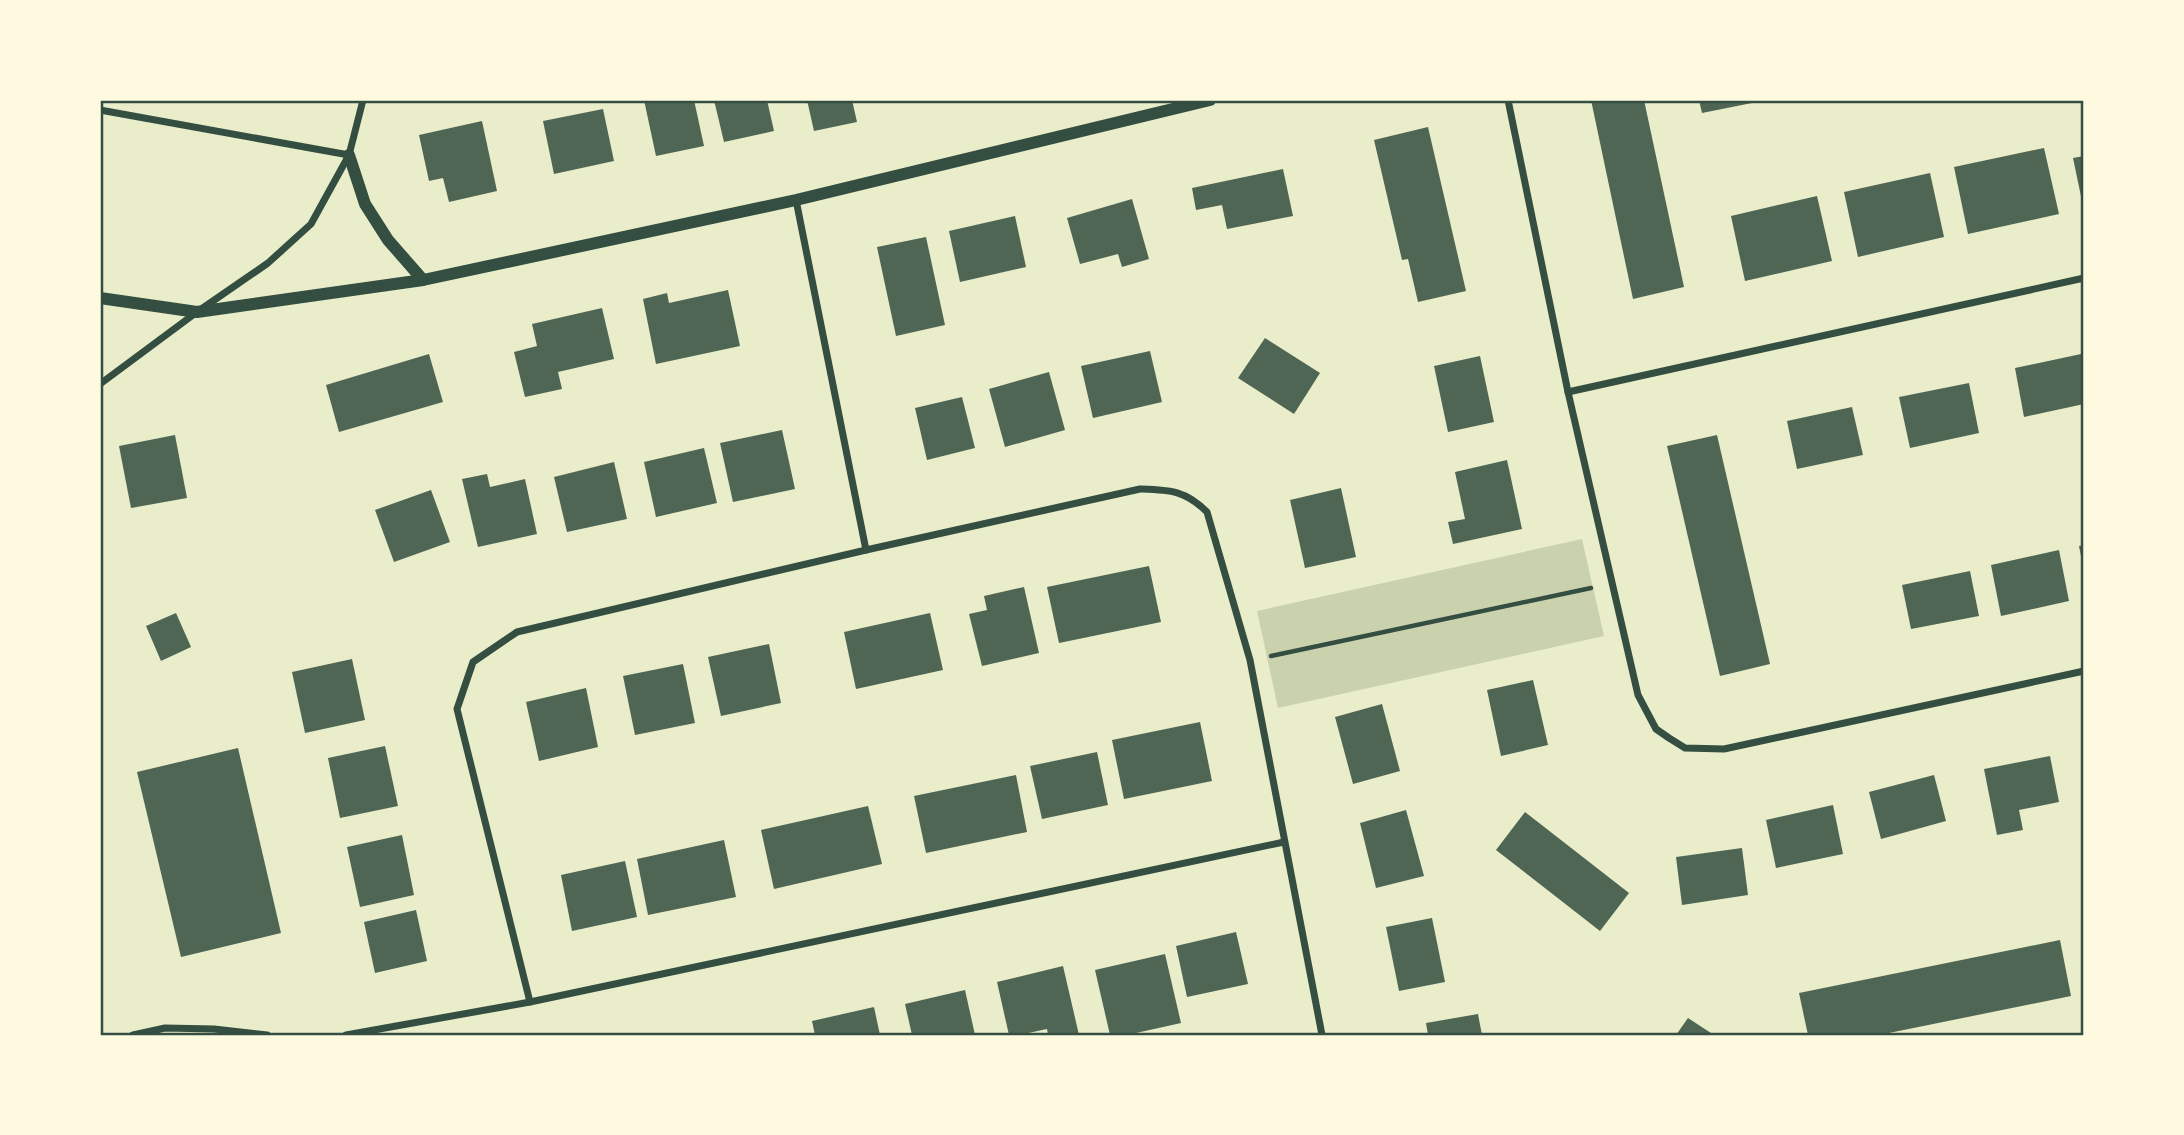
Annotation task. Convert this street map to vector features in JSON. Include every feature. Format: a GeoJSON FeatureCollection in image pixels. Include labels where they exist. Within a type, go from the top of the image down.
{"type":"FeatureCollection","features":[{"type":"Feature","properties":{"kind":"street"},"geometry":{"type":"LineString","coordinates":[[100,384],[268,263],[311,224],[349,155],[363,100]]}},
{"type":"Feature","properties":{"kind":"street"},"geometry":{"type":"LineString","coordinates":[[100,298],[197,312],[423,280],[796,200],[1210,100]]}},
{"type":"Feature","properties":{"kind":"street"},"geometry":{"type":"LineString","coordinates":[[1508,100],[1611,584],[1638,695],[1656,729],[1685,748],[1724,749],[2084,671]]}},
{"type":"Feature","properties":{"kind":"street"},"geometry":{"type":"LineString","coordinates":[[100,110],[349,155]]}},
{"type":"Feature","properties":{"kind":"street"},"geometry":{"type":"LineString","coordinates":[[349,155],[365,204],[388,240],[423,280]]}},
{"type":"Feature","properties":{"kind":"street"},"geometry":{"type":"LineString","coordinates":[[796,200],[866,550]]}},
{"type":"Feature","properties":{"kind":"street"},"geometry":{"type":"LineString","coordinates":[[1568,392],[2084,278]]}},
{"type":"Feature","properties":{"kind":"street"},"geometry":{"type":"LineString","coordinates":[[530,1002],[457,709],[473,662],[517,632],[1140,489],[1170,490],[1194,499],[1207,512],[1250,660],[1322,1035]]}},
{"type":"Feature","properties":{"kind":"street"},"geometry":{"type":"LineString","coordinates":[[346,1035],[530,1002],[1284,842]]}},
{"type":"Feature","properties":{"kind":"street"},"geometry":{"type":"LineString","coordinates":[[133,1035],[165,1028],[214,1029],[267,1035]]}},
{"type":"Feature","properties":{"kind":"path"},"geometry":{"type":"LineString","coordinates":[[1250,660],[1611,584]]}},
{"type":"Feature","properties":{"kind":"green space"},"geometry":{"type":"Polygon","coordinates":[[[1582,539],[1604,636],[1278,708],[1257,611],[1582,539]]]}},
{"type":"Feature","properties":{"kind":"building"},"geometry":{"type":"Polygon","coordinates":[[[644,100],[694,100],[704,146],[656,156],[644,100]]]}},
{"type":"Feature","properties":{"kind":"building"},"geometry":{"type":"Polygon","coordinates":[[[714,100],[767,100],[774,131],[724,142],[714,100]]]}},
{"type":"Feature","properties":{"kind":"building"},"geometry":{"type":"Polygon","coordinates":[[[807,100],[852,100],[857,122],[814,131],[807,100]]]}},
{"type":"Feature","properties":{"kind":"building"},"geometry":{"type":"Polygon","coordinates":[[[1591,100],[1644,100],[1684,287],[1633,299],[1591,100]]]}},
{"type":"Feature","properties":{"kind":"building"},"geometry":{"type":"Polygon","coordinates":[[[1699,100],[1762,100],[1762,101],[1702,113],[1699,100]]]}},
{"type":"Feature","properties":{"kind":"building"},"geometry":{"type":"Polygon","coordinates":[[[603,109],[614,161],[554,174],[543,121],[603,109]]]}},
{"type":"Feature","properties":{"kind":"building"},"geometry":{"type":"Polygon","coordinates":[[[482,121],[497,191],[449,202],[443,178],[429,181],[419,135],[482,121]]]}},
{"type":"Feature","properties":{"kind":"building"},"geometry":{"type":"Polygon","coordinates":[[[1428,127],[1466,291],[1418,302],[1408,259],[1402,260],[1374,140],[1428,127]]]}},
{"type":"Feature","properties":{"kind":"building"},"geometry":{"type":"Polygon","coordinates":[[[2044,148],[2059,214],[1968,234],[1954,167],[2044,148]]]}},
{"type":"Feature","properties":{"kind":"building"},"geometry":{"type":"Polygon","coordinates":[[[2084,156],[2084,206],[2083,206],[2073,158],[2084,156]]]}},
{"type":"Feature","properties":{"kind":"building"},"geometry":{"type":"Polygon","coordinates":[[[1283,169],[1293,216],[1227,229],[1222,205],[1196,210],[1192,188],[1283,169]]]}},
{"type":"Feature","properties":{"kind":"building"},"geometry":{"type":"Polygon","coordinates":[[[1930,173],[1944,237],[1858,257],[1844,192],[1930,173]]]}},
{"type":"Feature","properties":{"kind":"building"},"geometry":{"type":"Polygon","coordinates":[[[1817,196],[1832,261],[1745,281],[1731,216],[1817,196]]]}},
{"type":"Feature","properties":{"kind":"building"},"geometry":{"type":"Polygon","coordinates":[[[1132,199],[1149,259],[1122,267],[1118,254],[1080,264],[1067,218],[1132,199]]]}},
{"type":"Feature","properties":{"kind":"building"},"geometry":{"type":"Polygon","coordinates":[[[1015,216],[1026,267],[960,282],[949,231],[1015,216]]]}},
{"type":"Feature","properties":{"kind":"building"},"geometry":{"type":"Polygon","coordinates":[[[926,237],[945,325],[896,336],[877,247],[926,237]]]}},
{"type":"Feature","properties":{"kind":"building"},"geometry":{"type":"Polygon","coordinates":[[[728,290],[740,346],[656,364],[643,299],[667,293],[669,303],[728,290]]]}},
{"type":"Feature","properties":{"kind":"building"},"geometry":{"type":"Polygon","coordinates":[[[602,308],[614,359],[558,372],[562,389],[525,397],[514,352],[537,346],[532,324],[602,308]]]}},
{"type":"Feature","properties":{"kind":"building"},"geometry":{"type":"Polygon","coordinates":[[[1265,338],[1320,373],[1294,414],[1238,378],[1265,338]]]}},
{"type":"Feature","properties":{"kind":"building"},"geometry":{"type":"Polygon","coordinates":[[[1150,351],[1162,402],[1093,418],[1081,366],[1150,351]]]}},
{"type":"Feature","properties":{"kind":"building"},"geometry":{"type":"Polygon","coordinates":[[[429,354],[443,402],[339,432],[326,385],[429,354]]]}},
{"type":"Feature","properties":{"kind":"building"},"geometry":{"type":"Polygon","coordinates":[[[2081,354],[2084,404],[2024,417],[2015,368],[2081,354]]]}},
{"type":"Feature","properties":{"kind":"building"},"geometry":{"type":"Polygon","coordinates":[[[1480,356],[1494,422],[1448,432],[1434,366],[1480,356]]]}},
{"type":"Feature","properties":{"kind":"building"},"geometry":{"type":"Polygon","coordinates":[[[1049,372],[1065,430],[1005,447],[989,389],[1049,372]]]}},
{"type":"Feature","properties":{"kind":"building"},"geometry":{"type":"Polygon","coordinates":[[[1969,383],[1979,433],[1910,448],[1899,397],[1969,383]]]}},
{"type":"Feature","properties":{"kind":"building"},"geometry":{"type":"Polygon","coordinates":[[[962,397],[975,448],[927,460],[915,408],[962,397]]]}},
{"type":"Feature","properties":{"kind":"building"},"geometry":{"type":"Polygon","coordinates":[[[1852,407],[1863,455],[1797,469],[1787,421],[1852,407]]]}},
{"type":"Feature","properties":{"kind":"building"},"geometry":{"type":"Polygon","coordinates":[[[782,430],[795,489],[733,502],[720,443],[782,430]]]}},
{"type":"Feature","properties":{"kind":"building"},"geometry":{"type":"Polygon","coordinates":[[[175,435],[187,498],[131,508],[119,446],[175,435]]]}},
{"type":"Feature","properties":{"kind":"building"},"geometry":{"type":"Polygon","coordinates":[[[1717,435],[1770,664],[1720,676],[1667,446],[1717,435]]]}},
{"type":"Feature","properties":{"kind":"building"},"geometry":{"type":"Polygon","coordinates":[[[704,448],[717,503],[656,517],[644,462],[704,448]]]}},
{"type":"Feature","properties":{"kind":"building"},"geometry":{"type":"Polygon","coordinates":[[[1507,460],[1522,529],[1453,544],[1448,522],[1465,519],[1455,472],[1507,460]]]}},
{"type":"Feature","properties":{"kind":"building"},"geometry":{"type":"Polygon","coordinates":[[[614,462],[627,519],[567,532],[554,477],[614,462]]]}},
{"type":"Feature","properties":{"kind":"building"},"geometry":{"type":"Polygon","coordinates":[[[487,474],[490,487],[525,479],[537,534],[478,547],[462,479],[487,474]]]}},
{"type":"Feature","properties":{"kind":"building"},"geometry":{"type":"Polygon","coordinates":[[[1341,488],[1356,557],[1305,568],[1290,500],[1341,488]]]}},
{"type":"Feature","properties":{"kind":"building"},"geometry":{"type":"Polygon","coordinates":[[[431,490],[450,542],[394,562],[375,510],[431,490]]]}},
{"type":"Feature","properties":{"kind":"building"},"geometry":{"type":"Polygon","coordinates":[[[2084,545],[2084,566],[2083,566],[2079,546],[2084,545]]]}},
{"type":"Feature","properties":{"kind":"building"},"geometry":{"type":"Polygon","coordinates":[[[2059,550],[2069,601],[2001,616],[1991,565],[2059,550]]]}},
{"type":"Feature","properties":{"kind":"building"},"geometry":{"type":"Polygon","coordinates":[[[1149,566],[1161,622],[1059,643],[1047,587],[1149,566]]]}},
{"type":"Feature","properties":{"kind":"building"},"geometry":{"type":"Polygon","coordinates":[[[1970,571],[1979,616],[1911,629],[1902,585],[1970,571]]]}},
{"type":"Feature","properties":{"kind":"building"},"geometry":{"type":"Polygon","coordinates":[[[1024,587],[1039,653],[982,666],[969,614],[987,610],[984,596],[1024,587]]]}},
{"type":"Feature","properties":{"kind":"building"},"geometry":{"type":"Polygon","coordinates":[[[176,613],[191,647],[161,661],[146,626],[176,613]]]}},
{"type":"Feature","properties":{"kind":"building"},"geometry":{"type":"Polygon","coordinates":[[[930,613],[943,670],[856,689],[844,632],[930,613]]]}},
{"type":"Feature","properties":{"kind":"building"},"geometry":{"type":"Polygon","coordinates":[[[769,644],[781,703],[721,716],[708,657],[769,644]]]}},
{"type":"Feature","properties":{"kind":"building"},"geometry":{"type":"Polygon","coordinates":[[[352,659],[365,720],[305,733],[292,672],[352,659]]]}},
{"type":"Feature","properties":{"kind":"building"},"geometry":{"type":"Polygon","coordinates":[[[683,664],[695,723],[635,735],[623,676],[683,664]]]}},
{"type":"Feature","properties":{"kind":"building"},"geometry":{"type":"Polygon","coordinates":[[[1533,680],[1548,745],[1501,756],[1487,690],[1533,680]]]}},
{"type":"Feature","properties":{"kind":"building"},"geometry":{"type":"Polygon","coordinates":[[[586,688],[598,747],[539,761],[526,702],[586,688]]]}},
{"type":"Feature","properties":{"kind":"building"},"geometry":{"type":"Polygon","coordinates":[[[1382,704],[1400,771],[1353,784],[1335,717],[1382,704]]]}},
{"type":"Feature","properties":{"kind":"building"},"geometry":{"type":"Polygon","coordinates":[[[1200,722],[1212,781],[1124,799],[1112,740],[1200,722]]]}},
{"type":"Feature","properties":{"kind":"building"},"geometry":{"type":"Polygon","coordinates":[[[385,746],[398,806],[340,818],[328,758],[385,746]]]}},
{"type":"Feature","properties":{"kind":"building"},"geometry":{"type":"Polygon","coordinates":[[[238,748],[281,933],[181,957],[137,772],[238,748]]]}},
{"type":"Feature","properties":{"kind":"building"},"geometry":{"type":"Polygon","coordinates":[[[1097,752],[1108,805],[1042,819],[1030,766],[1097,752]]]}},
{"type":"Feature","properties":{"kind":"building"},"geometry":{"type":"Polygon","coordinates":[[[2050,756],[2059,802],[2019,810],[2023,830],[1997,835],[1984,769],[2050,756]]]}},
{"type":"Feature","properties":{"kind":"building"},"geometry":{"type":"Polygon","coordinates":[[[1016,775],[1027,832],[926,853],[914,796],[1016,775]]]}},
{"type":"Feature","properties":{"kind":"building"},"geometry":{"type":"Polygon","coordinates":[[[1934,775],[1946,821],[1881,839],[1869,792],[1934,775]]]}},
{"type":"Feature","properties":{"kind":"building"},"geometry":{"type":"Polygon","coordinates":[[[1833,805],[1843,854],[1776,868],[1766,820],[1833,805]]]}},
{"type":"Feature","properties":{"kind":"building"},"geometry":{"type":"Polygon","coordinates":[[[868,806],[882,864],[774,889],[761,830],[868,806]]]}},
{"type":"Feature","properties":{"kind":"building"},"geometry":{"type":"Polygon","coordinates":[[[1406,810],[1424,876],[1376,888],[1360,823],[1406,810]]]}},
{"type":"Feature","properties":{"kind":"building"},"geometry":{"type":"Polygon","coordinates":[[[1525,812],[1629,893],[1600,931],[1496,850],[1525,812]]]}},
{"type":"Feature","properties":{"kind":"building"},"geometry":{"type":"Polygon","coordinates":[[[402,835],[414,895],[360,907],[347,847],[402,835]]]}},
{"type":"Feature","properties":{"kind":"building"},"geometry":{"type":"Polygon","coordinates":[[[724,840],[736,897],[648,915],[637,859],[724,840]]]}},
{"type":"Feature","properties":{"kind":"building"},"geometry":{"type":"Polygon","coordinates":[[[1742,848],[1748,895],[1682,905],[1676,857],[1742,848]]]}},
{"type":"Feature","properties":{"kind":"building"},"geometry":{"type":"Polygon","coordinates":[[[625,861],[637,917],[572,931],[561,875],[625,861]]]}},
{"type":"Feature","properties":{"kind":"building"},"geometry":{"type":"Polygon","coordinates":[[[416,910],[427,961],[375,973],[364,922],[416,910]]]}},
{"type":"Feature","properties":{"kind":"building"},"geometry":{"type":"Polygon","coordinates":[[[1432,918],[1445,982],[1399,991],[1386,927],[1432,918]]]}},
{"type":"Feature","properties":{"kind":"building"},"geometry":{"type":"Polygon","coordinates":[[[1236,932],[1248,984],[1187,997],[1176,946],[1236,932]]]}},
{"type":"Feature","properties":{"kind":"building"},"geometry":{"type":"Polygon","coordinates":[[[2060,940],[2071,996],[1879,1035],[1808,1035],[1799,993],[2060,940]]]}},
{"type":"Feature","properties":{"kind":"building"},"geometry":{"type":"Polygon","coordinates":[[[1165,954],[1181,1023],[1127,1035],[1110,1035],[1095,970],[1165,954]]]}},
{"type":"Feature","properties":{"kind":"building"},"geometry":{"type":"Polygon","coordinates":[[[1063,966],[1079,1035],[1048,1035],[1047,1029],[1009,1035],[997,982],[1063,966]]]}},
{"type":"Feature","properties":{"kind":"building"},"geometry":{"type":"Polygon","coordinates":[[[965,990],[975,1035],[912,1035],[905,1004],[965,990]]]}},
{"type":"Feature","properties":{"kind":"building"},"geometry":{"type":"Polygon","coordinates":[[[874,1007],[880,1035],[815,1035],[812,1021],[874,1007]]]}},
{"type":"Feature","properties":{"kind":"building"},"geometry":{"type":"Polygon","coordinates":[[[1478,1014],[1482,1035],[1428,1035],[1426,1023],[1478,1014]]]}},
{"type":"Feature","properties":{"kind":"building"},"geometry":{"type":"Polygon","coordinates":[[[1688,1018],[1714,1035],[1676,1035],[1688,1018]]]}}]}
